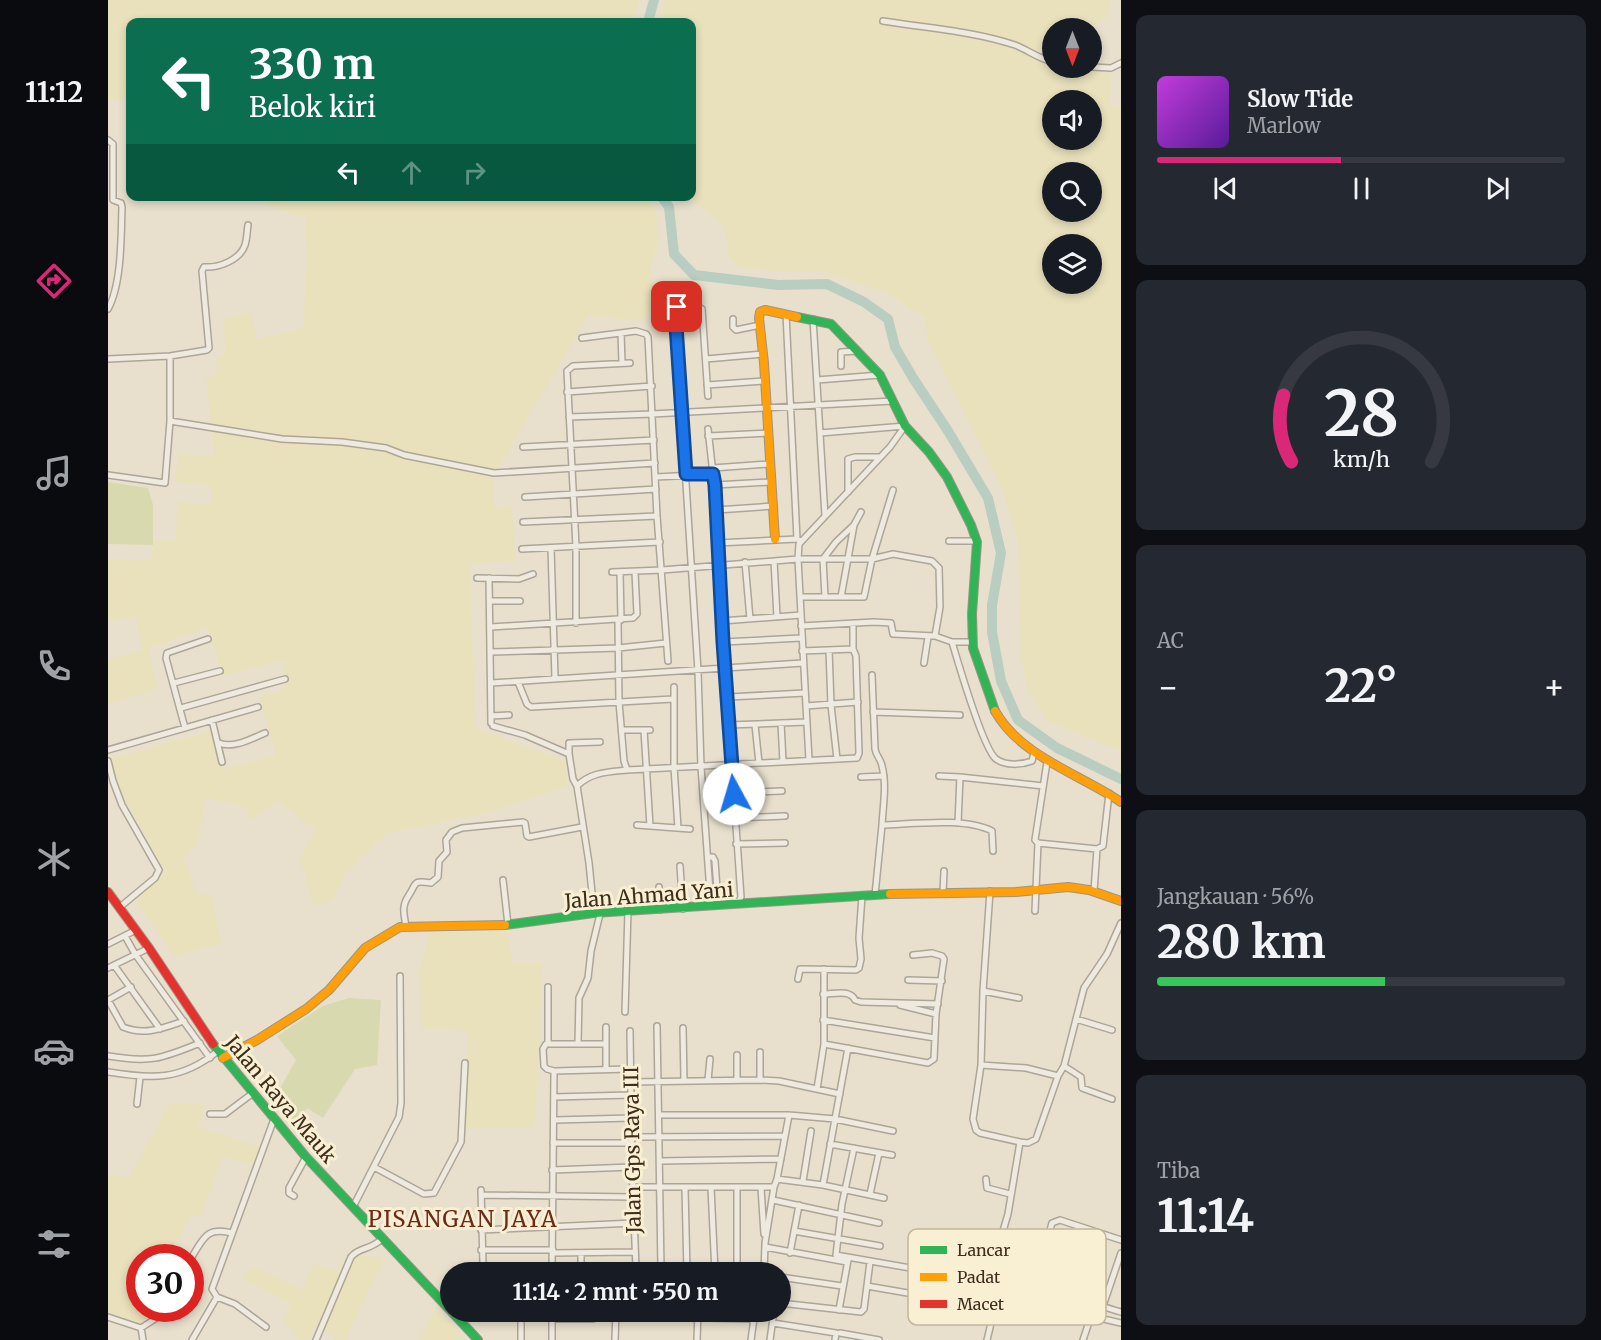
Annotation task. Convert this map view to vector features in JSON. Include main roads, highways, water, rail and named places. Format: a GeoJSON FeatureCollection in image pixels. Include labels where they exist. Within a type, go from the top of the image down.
{"type":"FeatureCollection","features":[{"type":"Feature","properties":{"kind":"waterway"},"geometry":{"type":"LineString","coordinates":[[649,18],[654,0]]}},
{"type":"Feature","properties":{"kind":"waterway"},"geometry":{"type":"LineString","coordinates":[[665,201],[669,207],[674,254],[694,275],[778,285],[827,284],[864,302],[888,319],[895,347],[988,498],[1001,553],[992,605],[992,632],[1001,681],[1018,720],[1057,748],[1121,779]]}},
{"type":"Feature","properties":{"kind":"district","name":"PISANGAN JAYA"},"geometry":{"type":"Point","coordinates":[463,1219]}}]}
